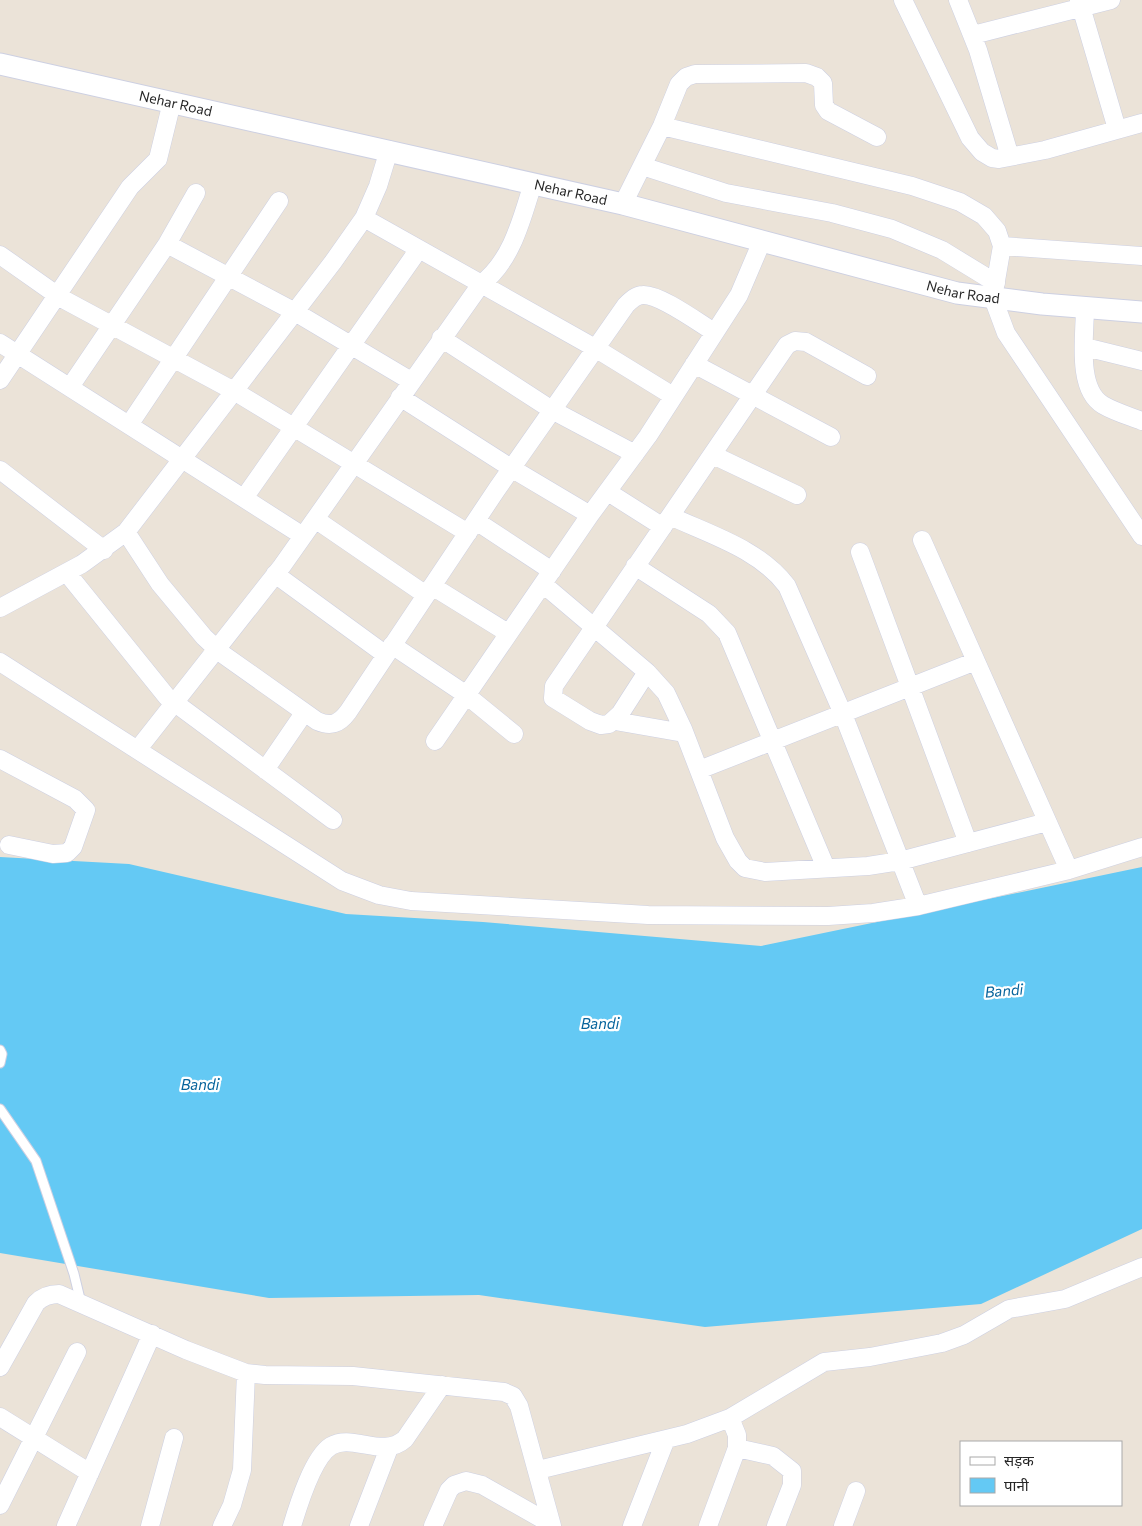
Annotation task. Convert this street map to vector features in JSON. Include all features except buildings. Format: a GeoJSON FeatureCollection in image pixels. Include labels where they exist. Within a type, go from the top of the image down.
{"type":"FeatureCollection","features":[{"type":"Feature","properties":{"kind":"street"},"geometry":{"type":"LineString","coordinates":[[903,0],[974,144],[992,158],[1045,150],[1142,123]]}},
{"type":"Feature","properties":{"kind":"street"},"geometry":{"type":"LineString","coordinates":[[958,0],[972,35],[1010,156]]}},
{"type":"Feature","properties":{"kind":"street"},"geometry":{"type":"LineString","coordinates":[[972,35],[1081,4],[1111,0]]}},
{"type":"Feature","properties":{"kind":"street"},"geometry":{"type":"LineString","coordinates":[[1081,4],[1117,129]]}},
{"type":"Feature","properties":{"kind":"street","name":"Nehar Road"},"geometry":{"type":"LineString","coordinates":[[0,64],[623,204],[957,293],[994,290],[1085,307],[1142,312]]}},
{"type":"Feature","properties":{"kind":"street"},"geometry":{"type":"LineString","coordinates":[[623,204],[662,126],[679,84],[686,77],[706,72],[806,73],[817,77],[823,82],[824,105],[831,115],[877,137]]}},
{"type":"Feature","properties":{"kind":"street"},"geometry":{"type":"LineString","coordinates":[[0,380],[130,187],[158,159],[172,102]]}},
{"type":"Feature","properties":{"kind":"street"},"geometry":{"type":"LineString","coordinates":[[662,126],[761,148],[942,195],[984,216],[998,231],[1002,246],[994,290],[1006,333],[1142,536]]}},
{"type":"Feature","properties":{"kind":"street"},"geometry":{"type":"LineString","coordinates":[[1,606],[67,573],[104,550],[126,532],[295,312],[364,218],[378,186],[389,150]]}},
{"type":"Feature","properties":{"kind":"street"},"geometry":{"type":"LineString","coordinates":[[642,166],[726,192],[832,213],[892,229],[942,250],[994,290]]}},
{"type":"Feature","properties":{"kind":"street"},"geometry":{"type":"LineString","coordinates":[[138,749],[218,650],[275,574],[480,284],[491,276],[518,233],[533,183]]}},
{"type":"Feature","properties":{"kind":"street"},"geometry":{"type":"LineString","coordinates":[[70,387],[167,244],[196,193]]}},
{"type":"Feature","properties":{"kind":"street"},"geometry":{"type":"LineString","coordinates":[[129,425],[279,201]]}},
{"type":"Feature","properties":{"kind":"street"},"geometry":{"type":"LineString","coordinates":[[364,218],[594,348],[674,396]]}},
{"type":"Feature","properties":{"kind":"street"},"geometry":{"type":"LineString","coordinates":[[435,741],[465,694],[674,396],[744,285],[762,241]]}},
{"type":"Feature","properties":{"kind":"street"},"geometry":{"type":"LineString","coordinates":[[167,244],[295,312],[411,381]]}},
{"type":"Feature","properties":{"kind":"street"},"geometry":{"type":"LineString","coordinates":[[1002,246],[1142,256]]}},
{"type":"Feature","properties":{"kind":"street"},"geometry":{"type":"LineString","coordinates":[[244,498],[418,249]]}},
{"type":"Feature","properties":{"kind":"street"},"geometry":{"type":"LineString","coordinates":[[0,255],[57,295],[234,391],[354,463],[472,527],[548,577],[594,626],[647,672],[666,693],[683,729],[728,845],[745,868],[764,872],[868,866],[900,861],[1047,822]]}},
{"type":"Feature","properties":{"kind":"street"},"geometry":{"type":"LineString","coordinates":[[126,532],[160,584],[204,637],[218,650],[304,713],[324,724],[337,723],[348,712],[511,468],[626,305],[642,295],[659,300],[714,332]]}},
{"type":"Feature","properties":{"kind":"street"},"geometry":{"type":"LineString","coordinates":[[1085,307],[1086,379],[1089,391],[1102,404],[1142,421]]}},
{"type":"Feature","properties":{"kind":"street"},"geometry":{"type":"LineString","coordinates":[[441,338],[552,410],[635,454]]}},
{"type":"Feature","properties":{"kind":"street"},"geometry":{"type":"LineString","coordinates":[[683,729],[678,732],[615,721],[601,724],[590,721],[553,698],[554,686],[787,345],[795,340],[806,342],[867,376]]}},
{"type":"Feature","properties":{"kind":"street"},"geometry":{"type":"LineString","coordinates":[[0,343],[303,536]]}},
{"type":"Feature","properties":{"kind":"street"},"geometry":{"type":"LineString","coordinates":[[1086,347],[1142,361]]}},
{"type":"Feature","properties":{"kind":"street"},"geometry":{"type":"LineString","coordinates":[[694,364],[832,437]]}},
{"type":"Feature","properties":{"kind":"street"},"geometry":{"type":"LineString","coordinates":[[400,397],[511,468],[590,515]]}},
{"type":"Feature","properties":{"kind":"street"},"geometry":{"type":"LineString","coordinates":[[713,454],[797,495]]}},
{"type":"Feature","properties":{"kind":"street"},"geometry":{"type":"LineString","coordinates":[[1,473],[104,550]]}},
{"type":"Feature","properties":{"kind":"street"},"geometry":{"type":"LineString","coordinates":[[608,492],[666,521],[752,554],[779,575],[794,600],[843,714],[918,906]]}},
{"type":"Feature","properties":{"kind":"street"},"geometry":{"type":"LineString","coordinates":[[315,519],[429,590],[508,633]]}},
{"type":"Feature","properties":{"kind":"street"},"geometry":{"type":"LineString","coordinates":[[922,540],[1069,870]]}},
{"type":"Feature","properties":{"kind":"street"},"geometry":{"type":"LineString","coordinates":[[860,552],[968,843]]}},
{"type":"Feature","properties":{"kind":"street"},"geometry":{"type":"LineString","coordinates":[[635,566],[709,614],[722,626],[826,868]]}},
{"type":"Feature","properties":{"kind":"street"},"geometry":{"type":"LineString","coordinates":[[67,573],[157,688],[174,703],[333,820]]}},
{"type":"Feature","properties":{"kind":"street"},"geometry":{"type":"LineString","coordinates":[[275,574],[389,650],[465,694],[514,734]]}},
{"type":"Feature","properties":{"kind":"street"},"geometry":{"type":"LineString","coordinates":[[0,662],[342,881],[379,895],[410,901],[648,915],[828,916],[918,906],[1069,870],[1142,847]]}},
{"type":"Feature","properties":{"kind":"street"},"geometry":{"type":"LineString","coordinates":[[699,770],[976,662]]}},
{"type":"Feature","properties":{"kind":"street"},"geometry":{"type":"LineString","coordinates":[[615,721],[647,672]]}},
{"type":"Feature","properties":{"kind":"street"},"geometry":{"type":"LineString","coordinates":[[264,770],[304,713]]}},
{"type":"Feature","properties":{"kind":"street"},"geometry":{"type":"LineString","coordinates":[[0,759],[75,799],[86,810],[73,847],[67,853],[52,854],[9,845]]}},
{"type":"Feature","properties":{"kind":"street"},"geometry":{"type":"LineString","coordinates":[[538,1470],[687,1434],[730,1418],[824,1362],[870,1357],[942,1343],[964,1335],[1009,1308],[1064,1299],[1142,1267]]}},
{"type":"Feature","properties":{"kind":"street"},"geometry":{"type":"LineString","coordinates":[[0,1367],[31,1311],[40,1299],[59,1294],[246,1373],[353,1376],[504,1392],[513,1396],[519,1406],[552,1525]]}},
{"type":"Feature","properties":{"kind":"street"},"geometry":{"type":"LineString","coordinates":[[66,1526],[152,1334]]}},
{"type":"Feature","properties":{"kind":"street"},"geometry":{"type":"LineString","coordinates":[[0,1505],[32,1437],[77,1352]]}},
{"type":"Feature","properties":{"kind":"street"},"geometry":{"type":"LineString","coordinates":[[222,1526],[232,1505],[242,1470],[246,1373]]}},
{"type":"Feature","properties":{"kind":"street"},"geometry":{"type":"LineString","coordinates":[[292,1526],[300,1501],[315,1467],[328,1448],[342,1443],[389,1448],[400,1444],[406,1439],[442,1385]]}},
{"type":"Feature","properties":{"kind":"street"},"geometry":{"type":"LineString","coordinates":[[0,1417],[90,1472]]}},
{"type":"Feature","properties":{"kind":"street"},"geometry":{"type":"LineString","coordinates":[[708,1526],[737,1448],[737,1435],[730,1418]]}},
{"type":"Feature","properties":{"kind":"street"},"geometry":{"type":"LineString","coordinates":[[150,1526],[174,1438]]}},
{"type":"Feature","properties":{"kind":"street"},"geometry":{"type":"LineString","coordinates":[[632,1526],[666,1439]]}},
{"type":"Feature","properties":{"kind":"street"},"geometry":{"type":"LineString","coordinates":[[358,1526],[389,1448]]}},
{"type":"Feature","properties":{"kind":"street"},"geometry":{"type":"LineString","coordinates":[[737,1448],[773,1456],[787,1465],[792,1471],[792,1485],[776,1526]]}},
{"type":"Feature","properties":{"kind":"street"},"geometry":{"type":"LineString","coordinates":[[433,1526],[449,1490],[466,1481],[482,1485],[552,1525]]}},
{"type":"Feature","properties":{"kind":"street"},"geometry":{"type":"LineString","coordinates":[[843,1526],[856,1491]]}},
{"type":"Feature","properties":{"kind":"lane"},"geometry":{"type":"LineString","coordinates":[[0,1050],[0,1063]]}},
{"type":"Feature","properties":{"kind":"lane"},"geometry":{"type":"LineString","coordinates":[[0,1109],[36,1161],[74,1274],[81,1304]]}},
{"type":"Feature","properties":{"kind":"water","name":"Bandi"},"geometry":{"type":"Polygon","coordinates":[[[0,857],[129,864],[346,914],[483,922],[761,946],[1142,867],[1142,1229],[981,1304],[705,1327],[479,1295],[269,1298],[0,1253],[0,857]]]}}]}
